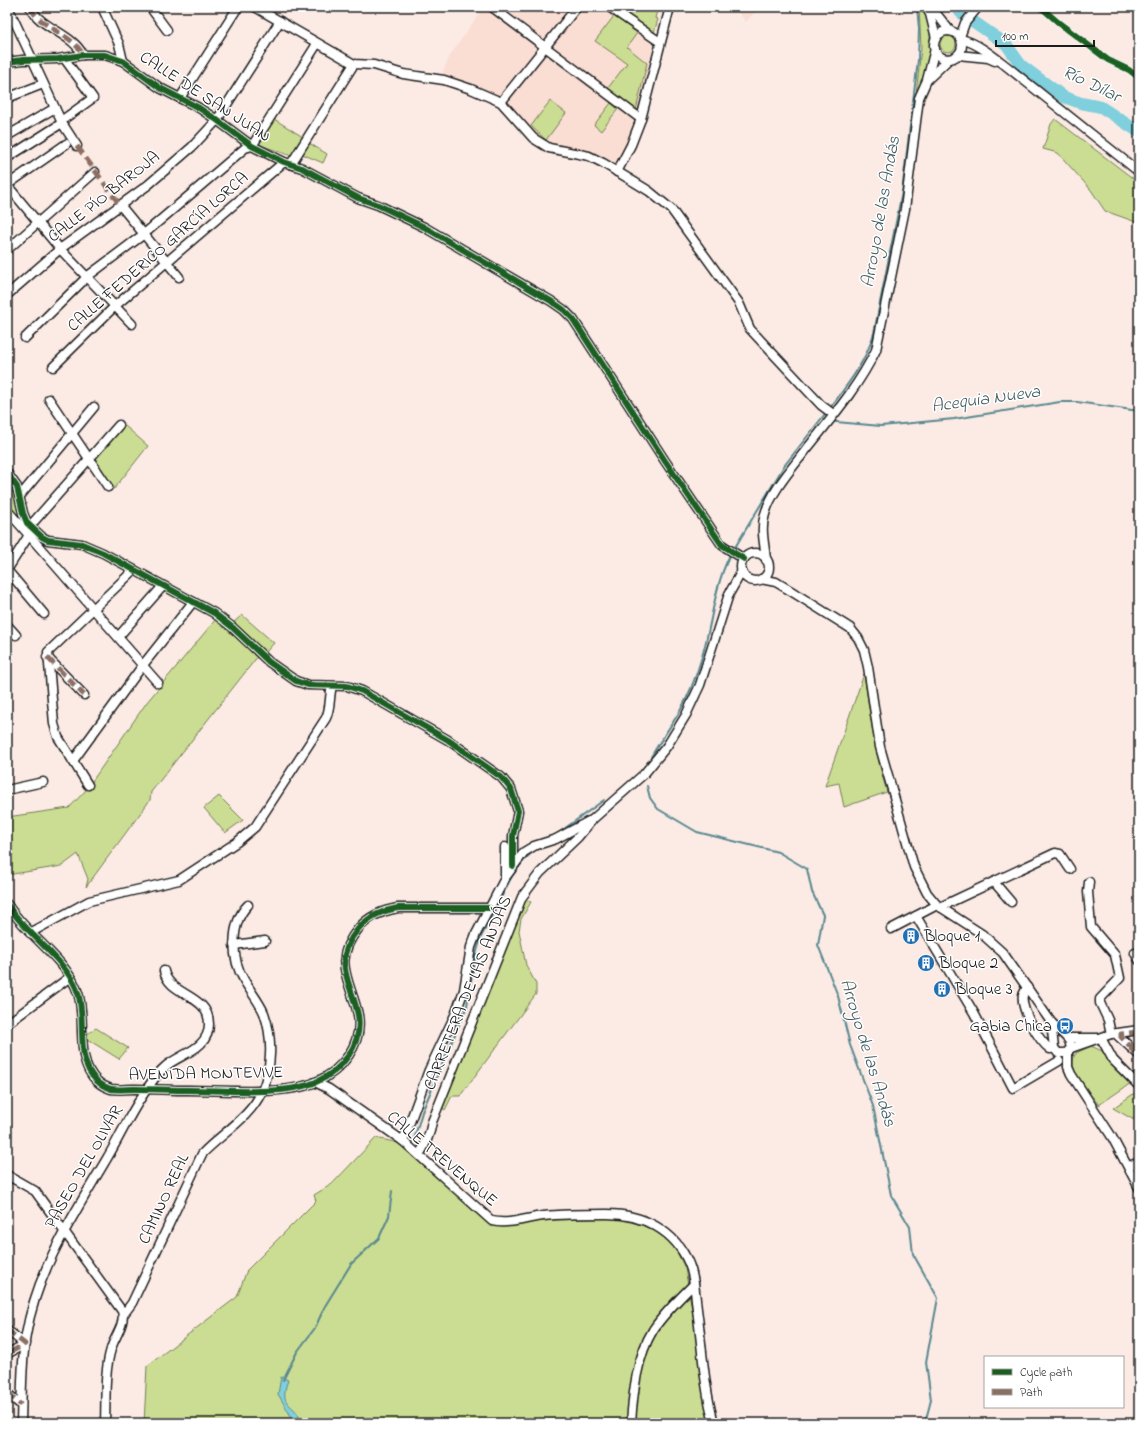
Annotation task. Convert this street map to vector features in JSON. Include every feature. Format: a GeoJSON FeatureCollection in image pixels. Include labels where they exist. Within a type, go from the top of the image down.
{"type":"FeatureCollection","features":[{"type":"Feature","properties":{"kind":"street"},"geometry":{"type":"LineString","coordinates":[[8,7],[61,122],[77,146]]}},
{"type":"Feature","properties":{"kind":"street"},"geometry":{"type":"LineString","coordinates":[[30,7],[38,17],[78,45],[82,55]]}},
{"type":"Feature","properties":{"kind":"street"},"geometry":{"type":"LineString","coordinates":[[102,7],[119,44],[123,60]]}},
{"type":"Feature","properties":{"kind":"street"},"geometry":{"type":"LineString","coordinates":[[150,7],[167,30]]}},
{"type":"Feature","properties":{"kind":"street"},"geometry":{"type":"LineString","coordinates":[[180,98],[238,7]]}},
{"type":"Feature","properties":{"kind":"street"},"geometry":{"type":"LineString","coordinates":[[255,7],[354,64],[374,65],[403,74],[444,80],[471,89],[501,102],[533,138],[549,148],[589,156],[649,191],[671,209],[739,302],[750,329],[821,405],[833,414]]}},
{"type":"Feature","properties":{"kind":"street"},"geometry":{"type":"LineString","coordinates":[[492,7],[641,119]]}},
{"type":"Feature","properties":{"kind":"street"},"geometry":{"type":"LineString","coordinates":[[501,102],[577,7]]}},
{"type":"Feature","properties":{"kind":"street"},"geometry":{"type":"LineString","coordinates":[[609,7],[660,42]]}},
{"type":"Feature","properties":{"kind":"street"},"geometry":{"type":"LineString","coordinates":[[617,172],[632,145],[641,119],[670,7]]}},
{"type":"Feature","properties":{"kind":"street"},"geometry":{"type":"LineString","coordinates":[[776,582],[775,578],[768,571],[763,544],[763,522],[768,506],[785,477],[833,414],[870,362],[876,350],[905,209],[920,98],[927,80],[935,49],[936,38],[930,14],[926,7]]}},
{"type":"Feature","properties":{"kind":"street"},"geometry":{"type":"LineString","coordinates":[[931,7],[951,31],[990,53],[1139,172]]}},
{"type":"Feature","properties":{"kind":"street"},"geometry":{"type":"LineString","coordinates":[[936,38],[942,32],[951,31],[965,23],[978,7]]}},
{"type":"Feature","properties":{"kind":"street","name":"CALLE PÍO BAROJA"},"geometry":{"type":"LineString","coordinates":[[7,296],[60,250],[148,185],[192,147],[217,120],[280,21]]}},
{"type":"Feature","properties":{"kind":"street"},"geometry":{"type":"LineString","coordinates":[[958,55],[962,47],[961,38],[965,23]]}},
{"type":"Feature","properties":{"kind":"street"},"geometry":{"type":"LineString","coordinates":[[25,338],[86,278],[144,234],[245,148],[252,146],[317,44]]}},
{"type":"Feature","properties":{"kind":"street"},"geometry":{"type":"LineString","coordinates":[[935,49],[940,56],[949,59]]}},
{"type":"Feature","properties":{"kind":"street","name":"CALLE DE SAN JUAN"},"geometry":{"type":"LineString","coordinates":[[7,62],[31,59],[64,58],[82,55],[105,55],[123,60],[160,88],[217,120],[252,146],[287,163],[315,174],[358,198],[378,205],[424,227],[564,310],[573,319],[665,461],[722,545],[744,559]]}},
{"type":"Feature","properties":{"kind":"street"},"geometry":{"type":"LineString","coordinates":[[927,80],[949,59],[958,55],[988,58],[1005,65]]}},
{"type":"Feature","properties":{"kind":"street"},"geometry":{"type":"LineString","coordinates":[[7,158],[61,122],[93,98],[64,58]]}},
{"type":"Feature","properties":{"kind":"street","name":"CALLE FEDERICO GARCÍA LORCA"},"geometry":{"type":"LineString","coordinates":[[53,366],[115,306],[287,163],[354,64]]}},
{"type":"Feature","properties":{"kind":"street"},"geometry":{"type":"LineString","coordinates":[[7,98],[43,84]]}},
{"type":"Feature","properties":{"kind":"street"},"geometry":{"type":"LineString","coordinates":[[7,136],[55,108]]}},
{"type":"Feature","properties":{"kind":"street"},"geometry":{"type":"LineString","coordinates":[[66,144],[7,185],[60,250],[132,324]]}},
{"type":"Feature","properties":{"kind":"street"},"geometry":{"type":"LineString","coordinates":[[7,250],[95,172]]}},
{"type":"Feature","properties":{"kind":"street"},"geometry":{"type":"LineString","coordinates":[[120,205],[178,277]]}},
{"type":"Feature","properties":{"kind":"street"},"geometry":{"type":"LineString","coordinates":[[49,399],[108,487]]}},
{"type":"Feature","properties":{"kind":"street"},"geometry":{"type":"LineString","coordinates":[[20,496],[94,407]]}},
{"type":"Feature","properties":{"kind":"street"},"geometry":{"type":"LineString","coordinates":[[30,526],[119,425]]}},
{"type":"Feature","properties":{"kind":"street"},"geometry":{"type":"LineString","coordinates":[[7,473],[15,482],[20,496],[23,513],[30,526],[48,540],[82,544],[103,553],[214,613],[229,624],[269,662],[296,681],[308,685],[347,686],[362,691],[448,740],[501,777],[511,789],[518,811],[509,845],[505,878]]}},
{"type":"Feature","properties":{"kind":"street"},"geometry":{"type":"LineString","coordinates":[[7,510],[158,683]]}},
{"type":"Feature","properties":{"kind":"street"},"geometry":{"type":"LineString","coordinates":[[29,535],[7,570],[44,614]]}},
{"type":"Feature","properties":{"kind":"street"},"geometry":{"type":"LineString","coordinates":[[750,580],[742,571],[742,564],[744,559],[753,554],[763,544]]}},
{"type":"Feature","properties":{"kind":"street"},"geometry":{"type":"LineString","coordinates":[[753,554],[760,555],[766,560]]}},
{"type":"Feature","properties":{"kind":"street"},"geometry":{"type":"LineString","coordinates":[[88,784],[58,737],[54,724],[47,657],[48,652],[134,570]]}},
{"type":"Feature","properties":{"kind":"street","name":"CARRETERA DE LAS ANDÁS"},"geometry":{"type":"LineString","coordinates":[[419,1154],[425,1146],[432,1122],[520,902],[540,873],[578,837],[593,819],[644,774],[667,746],[686,715],[700,685],[729,594],[735,586],[742,571]]}},
{"type":"Feature","properties":{"kind":"street"},"geometry":{"type":"LineString","coordinates":[[761,580],[768,571]]}},
{"type":"Feature","properties":{"kind":"street"},"geometry":{"type":"LineString","coordinates":[[735,586],[750,580],[776,582],[850,628],[861,644],[868,667],[884,764],[914,867],[922,883],[939,906],[982,934],[995,945],[1051,1022],[1071,1043],[1068,1067],[1071,1074],[1112,1137],[1129,1166],[1139,1188]]}},
{"type":"Feature","properties":{"kind":"street"},"geometry":{"type":"LineString","coordinates":[[118,637],[163,586]]}},
{"type":"Feature","properties":{"kind":"street"},"geometry":{"type":"LineString","coordinates":[[73,761],[143,665],[192,602]]}},
{"type":"Feature","properties":{"kind":"street"},"geometry":{"type":"LineString","coordinates":[[7,625],[16,636]]}},
{"type":"Feature","properties":{"kind":"street"},"geometry":{"type":"LineString","coordinates":[[47,657],[84,695]]}},
{"type":"Feature","properties":{"kind":"street"},"geometry":{"type":"LineString","coordinates":[[30,933],[89,901],[179,880],[255,828],[326,718],[331,707],[330,695],[332,686]]}},
{"type":"Feature","properties":{"kind":"street"},"geometry":{"type":"LineString","coordinates":[[7,790],[43,782]]}},
{"type":"Feature","properties":{"kind":"street"},"geometry":{"type":"LineString","coordinates":[[558,839],[593,819]]}},
{"type":"Feature","properties":{"kind":"street"},"geometry":{"type":"LineString","coordinates":[[515,857],[541,842],[578,837]]}},
{"type":"Feature","properties":{"kind":"street"},"geometry":{"type":"LineString","coordinates":[[558,839],[566,848]]}},
{"type":"Feature","properties":{"kind":"street"},"geometry":{"type":"LineString","coordinates":[[509,845],[524,852]]}},
{"type":"Feature","properties":{"kind":"street"},"geometry":{"type":"LineString","coordinates":[[403,1141],[429,1070],[455,1015],[464,990],[471,947],[489,908],[513,866],[515,857],[509,845]]}},
{"type":"Feature","properties":{"kind":"street"},"geometry":{"type":"LineString","coordinates":[[891,929],[916,916],[994,882],[1055,853],[1060,854],[1070,869]]}},
{"type":"Feature","properties":{"kind":"street"},"geometry":{"type":"LineString","coordinates":[[994,882],[1011,902]]}},
{"type":"Feature","properties":{"kind":"street"},"geometry":{"type":"LineString","coordinates":[[1089,882],[1088,892],[1091,927],[1115,955],[1120,978],[1100,999],[1100,1003],[1114,1034],[1139,1055]]}},
{"type":"Feature","properties":{"kind":"street","name":"AVENIDA MONTEVIVE"},"geometry":{"type":"LineString","coordinates":[[7,904],[30,933],[70,977],[78,994],[83,1049],[90,1072],[103,1086],[112,1089],[262,1090],[281,1089],[316,1082],[334,1071],[344,1062],[356,1041],[358,1018],[347,981],[345,954],[356,932],[364,922],[385,910],[398,908],[489,908]]}},
{"type":"Feature","properties":{"kind":"street","name":"CAMINO REAL"},"geometry":{"type":"LineString","coordinates":[[105,1423],[108,1359],[123,1315],[132,1303],[202,1154],[215,1140],[242,1118],[255,1104],[262,1090],[270,1057],[268,1028],[264,1012],[238,967],[234,945],[240,918],[248,905]]}},
{"type":"Feature","properties":{"kind":"street"},"geometry":{"type":"LineString","coordinates":[[916,916],[974,1013],[1013,1088],[1058,1061]]}},
{"type":"Feature","properties":{"kind":"street"},"geometry":{"type":"LineString","coordinates":[[234,945],[266,941]]}},
{"type":"Feature","properties":{"kind":"street","name":"PASEO DEL OLIVAR"},"geometry":{"type":"LineString","coordinates":[[21,1423],[25,1344],[30,1315],[45,1270],[64,1231],[146,1089],[167,1065],[203,1042],[207,1034],[209,1024],[208,1016],[202,1006],[193,998],[173,987],[165,977],[164,971]]}},
{"type":"Feature","properties":{"kind":"street"},"geometry":{"type":"LineString","coordinates":[[7,1024],[70,977]]}},
{"type":"Feature","properties":{"kind":"street"},"geometry":{"type":"LineString","coordinates":[[1027,987],[1023,996],[1024,1006],[1029,1019],[1044,1045],[1050,1049],[1055,1048],[1063,1054],[1069,1050],[1100,1038],[1139,1030]]}},
{"type":"Feature","properties":{"kind":"street"},"geometry":{"type":"LineString","coordinates":[[1051,1022],[1058,1061],[1069,1079],[1090,1103]]}},
{"type":"Feature","properties":{"kind":"street"},"geometry":{"type":"LineString","coordinates":[[1055,1048],[1058,1038],[1100,1038]]}},
{"type":"Feature","properties":{"kind":"street"},"geometry":{"type":"LineString","coordinates":[[1100,1038],[1113,1060],[1139,1086]]}},
{"type":"Feature","properties":{"kind":"street","name":"CALLE TREVENQUE"},"geometry":{"type":"LineString","coordinates":[[316,1082],[329,1089],[403,1141],[492,1221],[504,1222],[542,1216],[573,1214],[615,1214],[631,1216],[648,1222],[663,1230],[674,1241],[689,1264],[694,1284],[714,1423]]}},
{"type":"Feature","properties":{"kind":"street"},"geometry":{"type":"LineString","coordinates":[[1129,1166],[1139,1162]]}},
{"type":"Feature","properties":{"kind":"street"},"geometry":{"type":"LineString","coordinates":[[7,1175],[35,1192],[117,1304],[123,1315]]}},
{"type":"Feature","properties":{"kind":"street"},"geometry":{"type":"LineString","coordinates":[[631,1423],[638,1373],[648,1338],[658,1322],[694,1284]]}},
{"type":"Feature","properties":{"kind":"street"},"geometry":{"type":"LineString","coordinates":[[117,1304],[132,1303]]}},
{"type":"Feature","properties":{"kind":"street"},"geometry":{"type":"LineString","coordinates":[[7,1330],[25,1344],[7,1354]]}},
{"type":"Feature","properties":{"kind":"street"},"geometry":{"type":"LineString","coordinates":[[7,1393],[22,1405]]}},
{"type":"Feature","properties":{"kind":"shaded area"},"geometry":{"type":"Polygon","coordinates":[[[484,7],[604,7],[654,43],[639,114],[630,139],[616,167],[587,150],[547,143],[531,132],[519,116],[499,97],[469,83],[442,74],[449,57],[484,7]]]}},
{"type":"Feature","properties":{"kind":"shaded area"},"geometry":{"type":"Polygon","coordinates":[[[734,7],[759,7],[746,22],[734,7]]]}},
{"type":"Feature","properties":{"kind":"green space"},"geometry":{"type":"Polygon","coordinates":[[[618,7],[662,7],[660,12],[657,11],[655,18],[658,19],[654,33],[618,7]]]}},
{"type":"Feature","properties":{"kind":"green space"},"geometry":{"type":"Polygon","coordinates":[[[919,7],[922,7],[930,23],[930,56],[925,74],[916,95],[921,48],[919,7]]]}},
{"type":"Feature","properties":{"kind":"green space"},"geometry":{"type":"Polygon","coordinates":[[[614,16],[637,33],[627,47],[647,63],[636,110],[608,88],[627,63],[595,41],[614,16]]]}},
{"type":"Feature","properties":{"kind":"green space"},"geometry":{"type":"Polygon","coordinates":[[[945,36],[951,36],[956,41],[954,50],[951,52],[945,52],[940,47],[940,41],[945,36]]]}},
{"type":"Feature","properties":{"kind":"green space"},"geometry":{"type":"Polygon","coordinates":[[[550,101],[566,113],[546,140],[531,126],[550,101]]]}},
{"type":"Feature","properties":{"kind":"green space"},"geometry":{"type":"Polygon","coordinates":[[[611,103],[618,109],[601,131],[594,125],[611,103]]]}},
{"type":"Feature","properties":{"kind":"green space"},"geometry":{"type":"Polygon","coordinates":[[[274,119],[303,137],[292,156],[257,144],[274,119]]]}},
{"type":"Feature","properties":{"kind":"green space"},"geometry":{"type":"Polygon","coordinates":[[[1055,119],[1139,183],[1139,223],[1105,211],[1091,190],[1058,153],[1043,149],[1051,124],[1055,119]]]}},
{"type":"Feature","properties":{"kind":"green space"},"geometry":{"type":"Polygon","coordinates":[[[309,143],[327,154],[323,163],[302,154],[309,143]]]}},
{"type":"Feature","properties":{"kind":"green space"},"geometry":{"type":"Polygon","coordinates":[[[124,425],[148,446],[114,489],[95,458],[124,425]]]}},
{"type":"Feature","properties":{"kind":"green space"},"geometry":{"type":"Polygon","coordinates":[[[17,487],[34,530],[7,510],[7,496],[17,487]]]}},
{"type":"Feature","properties":{"kind":"green space"},"geometry":{"type":"Polygon","coordinates":[[[242,615],[274,643],[265,653],[233,623],[242,615]]]}},
{"type":"Feature","properties":{"kind":"green space"},"geometry":{"type":"Polygon","coordinates":[[[216,619],[238,636],[258,656],[151,792],[150,800],[86,887],[88,879],[78,854],[62,866],[7,875],[7,817],[69,808],[86,790],[147,702],[216,619]]]}},
{"type":"Feature","properties":{"kind":"green space"},"geometry":{"type":"Polygon","coordinates":[[[864,674],[876,749],[887,792],[844,807],[839,783],[825,786],[864,674]]]}},
{"type":"Feature","properties":{"kind":"green space"},"geometry":{"type":"Polygon","coordinates":[[[219,796],[243,820],[225,833],[204,808],[219,796]]]}},
{"type":"Feature","properties":{"kind":"green space"},"geometry":{"type":"Polygon","coordinates":[[[525,900],[531,902],[521,919],[519,931],[526,965],[536,984],[536,994],[460,1096],[452,1096],[445,1110],[442,1108],[525,900]]]}},
{"type":"Feature","properties":{"kind":"green space"},"geometry":{"type":"Polygon","coordinates":[[[96,1028],[128,1048],[119,1059],[87,1039],[87,1034],[96,1028]]]}},
{"type":"Feature","properties":{"kind":"green space"},"geometry":{"type":"Polygon","coordinates":[[[1091,1046],[1102,1051],[1131,1083],[1099,1105],[1079,1080],[1073,1066],[1073,1060],[1076,1053],[1091,1046]]]}},
{"type":"Feature","properties":{"kind":"green space"},"geometry":{"type":"Polygon","coordinates":[[[1139,1090],[1139,1114],[1134,1117],[1134,1120],[1113,1108],[1139,1090]]]}},
{"type":"Feature","properties":{"kind":"green space"},"geometry":{"type":"Polygon","coordinates":[[[376,1138],[399,1143],[492,1226],[553,1220],[619,1218],[648,1226],[669,1241],[676,1250],[685,1268],[711,1423],[144,1423],[147,1366],[237,1297],[247,1270],[316,1201],[314,1195],[332,1184],[376,1138]]]}},
{"type":"Feature","properties":{"kind":"water"},"geometry":{"type":"Polygon","coordinates":[[[281,1377],[288,1380],[285,1390],[286,1401],[296,1411],[301,1423],[295,1423],[278,1394],[281,1377]]]}},
{"type":"Feature","properties":{"kind":"waterway","name":"Arroyo de las Andás"},"geometry":{"type":"LineString","coordinates":[[830,408],[861,363],[871,344],[874,333],[902,192],[918,60],[919,29],[917,7]]}},
{"type":"Feature","properties":{"kind":"waterway","name":"Río Dílar"},"geometry":{"type":"LineString","coordinates":[[956,7],[961,13],[1006,44],[1021,65],[1064,97],[1081,103],[1101,107],[1139,132]]}},
{"type":"Feature","properties":{"kind":"waterway","name":"Acequia Nueva"},"geometry":{"type":"LineString","coordinates":[[836,422],[881,426],[954,419],[1060,402],[1077,402],[1139,411]]}},
{"type":"Feature","properties":{"kind":"waterway","name":"Arroyo de las Andás"},"geometry":{"type":"LineString","coordinates":[[734,549],[784,466],[825,414]]}},
{"type":"Feature","properties":{"kind":"waterway","name":"Arroyo de las Andás"},"geometry":{"type":"LineString","coordinates":[[651,757],[680,711],[695,679],[705,647],[719,582],[729,557]]}},
{"type":"Feature","properties":{"kind":"waterway","name":"Arroyo de las Andás"},"geometry":{"type":"LineString","coordinates":[[647,786],[650,798],[658,809],[697,832],[778,852],[807,869],[812,892],[823,915],[818,945],[838,996],[850,1045],[873,1106],[891,1195],[910,1227],[913,1254],[938,1298],[926,1362],[931,1400],[925,1423]]}},
{"type":"Feature","properties":{"kind":"waterway"},"geometry":{"type":"LineString","coordinates":[[557,834],[604,800]]}},
{"type":"Feature","properties":{"kind":"waterway"},"geometry":{"type":"LineString","coordinates":[[413,1143],[422,1112],[467,1006],[474,962],[481,937],[512,876],[526,858],[536,849]]}},
{"type":"Feature","properties":{"kind":"waterway"},"geometry":{"type":"LineString","coordinates":[[283,1380],[297,1352],[315,1328],[325,1306],[351,1264],[379,1238],[389,1216],[392,1191]]}},
{"type":"Feature","properties":{"kind":"marked path"},"geometry":{"type":"LineString","coordinates":[[30,7],[41,21],[72,41],[83,55]]}},
{"type":"Feature","properties":{"kind":"marked path"},"geometry":{"type":"LineString","coordinates":[[77,146],[120,205]]}},
{"type":"Feature","properties":{"kind":"marked path"},"geometry":{"type":"LineString","coordinates":[[47,657],[84,695]]}},
{"type":"Feature","properties":{"kind":"marked path"},"geometry":{"type":"LineString","coordinates":[[1139,1032],[1121,1034],[1121,1037],[1131,1047],[1139,1038]]}},
{"type":"Feature","properties":{"kind":"marked path"},"geometry":{"type":"LineString","coordinates":[[1130,1048],[1139,1055]]}},
{"type":"Feature","properties":{"kind":"marked path"},"geometry":{"type":"LineString","coordinates":[[7,1330],[25,1344],[7,1354]]}},
{"type":"Feature","properties":{"kind":"marked path"},"geometry":{"type":"LineString","coordinates":[[7,1393],[21,1405]]}},
{"type":"Feature","properties":{"kind":"cycle path"},"geometry":{"type":"LineString","coordinates":[[1038,7],[1044,10],[1108,60],[1129,70],[1139,78]]}},
{"type":"Feature","properties":{"kind":"cycle path"},"geometry":{"type":"LineString","coordinates":[[7,62],[58,59],[83,55],[105,55],[123,61],[160,88],[199,108],[252,146],[284,162],[302,168],[358,198],[378,205],[424,227],[551,301],[564,310],[573,319],[665,461],[722,545],[744,559]]}},
{"type":"Feature","properties":{"kind":"cycle path"},"geometry":{"type":"LineString","coordinates":[[7,473],[17,487],[27,523],[42,537],[48,540],[82,544],[103,553],[214,613],[232,627],[269,662],[296,681],[308,685],[347,686],[362,691],[448,740],[501,777],[511,789],[518,811],[513,836],[513,866]]}},
{"type":"Feature","properties":{"kind":"cycle path"},"geometry":{"type":"LineString","coordinates":[[7,904],[15,915],[56,958],[73,981],[78,993],[82,1015],[83,1051],[86,1062],[90,1072],[105,1087],[111,1089],[236,1091],[271,1091],[303,1086],[316,1082],[334,1071],[349,1055],[354,1046],[359,1026],[358,1015],[345,972],[344,962],[350,941],[362,924],[371,917],[398,908],[489,908]]}},
{"type":"Feature","properties":{"kind":"place","name":"Bloque 1"},"geometry":{"type":"Point","coordinates":[911,936]}},
{"type":"Feature","properties":{"kind":"place","name":"Bloque 2"},"geometry":{"type":"Point","coordinates":[926,963]}},
{"type":"Feature","properties":{"kind":"place","name":"Bloque 3"},"geometry":{"type":"Point","coordinates":[942,989]}},
{"type":"Feature","properties":{"kind":"place","name":"Gabia Chica"},"geometry":{"type":"Point","coordinates":[1065,1026]}}]}
